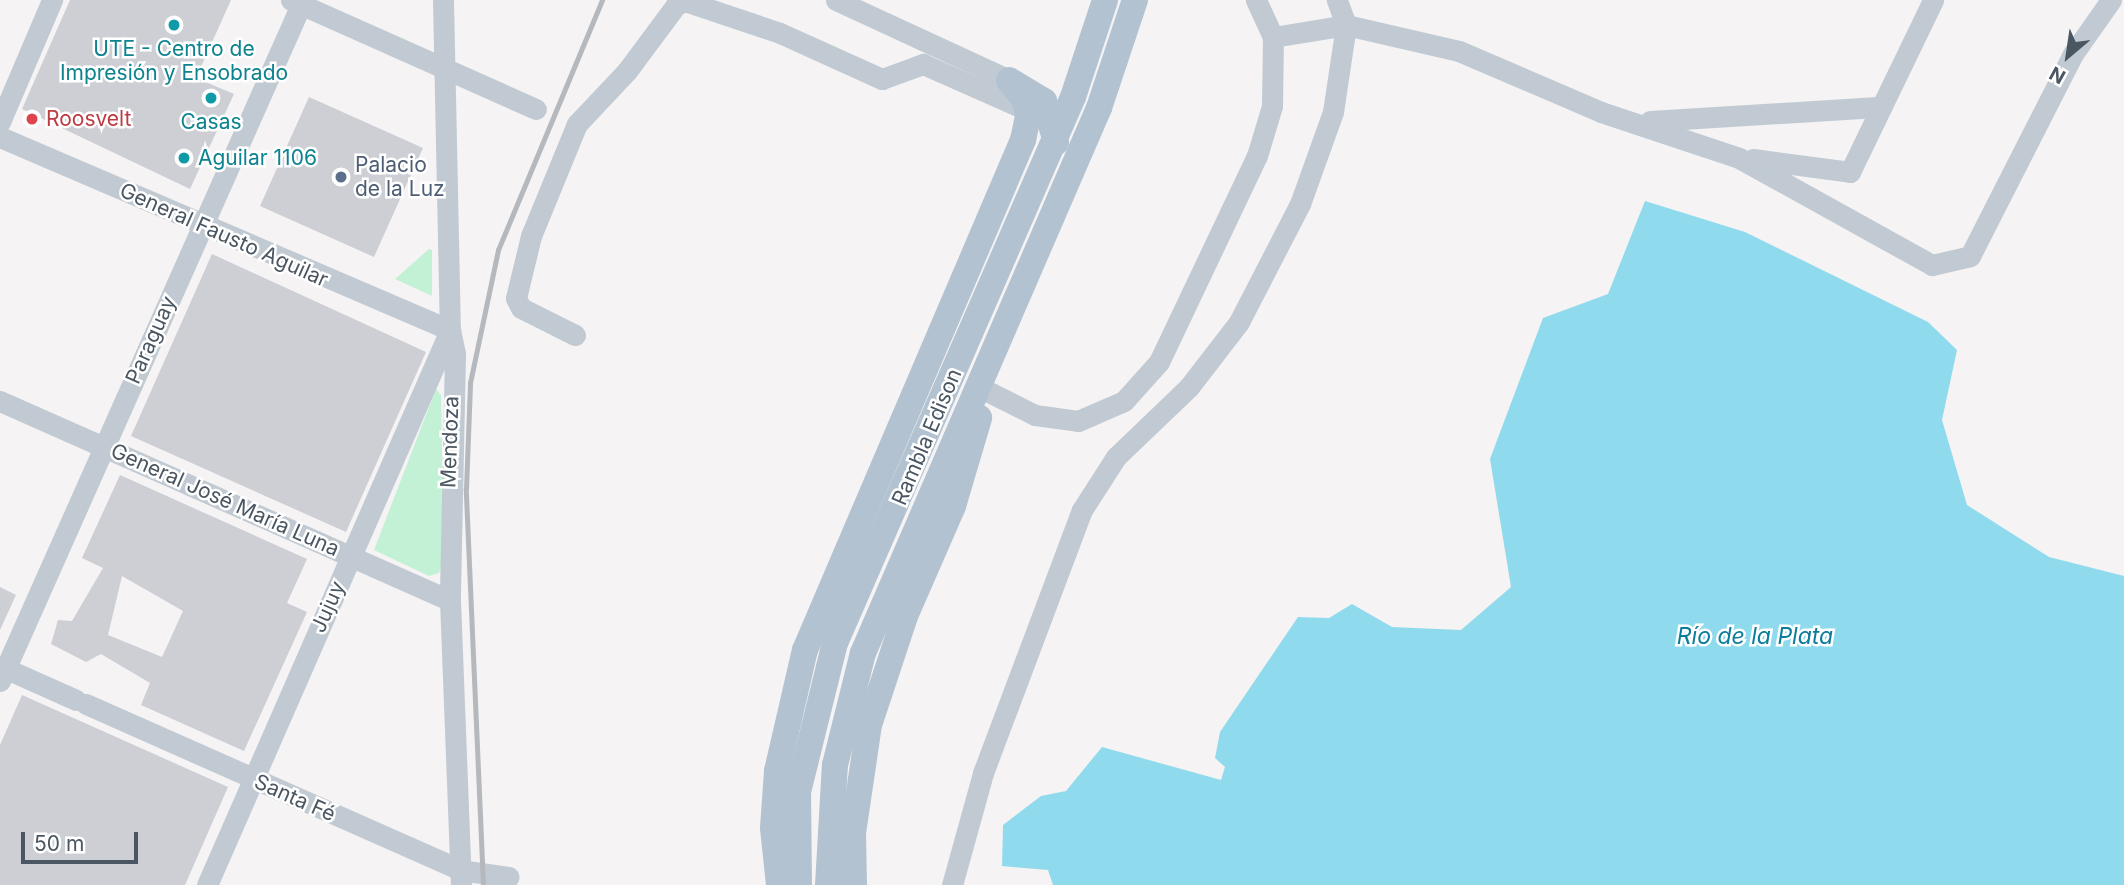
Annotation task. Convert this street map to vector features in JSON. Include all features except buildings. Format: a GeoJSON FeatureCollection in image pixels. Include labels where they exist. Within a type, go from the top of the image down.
{"type":"FeatureCollection","features":[{"type":"Feature","properties":{"kind":"main road","name":"Rambla Edison"},"geometry":{"type":"LineString","coordinates":[[799,885],[799,792],[820,687],[1073,97],[1105,0]]}},
{"type":"Feature","properties":{"kind":"main road","name":"Rambla Edison"},"geometry":{"type":"LineString","coordinates":[[828,885],[830,807],[848,702],[863,653],[1099,108],[1135,0]]}},
{"type":"Feature","properties":{"kind":"main road"},"geometry":{"type":"LineString","coordinates":[[779,885],[773,828],[777,771],[805,650],[1023,140],[1027,110],[1009,80]]}},
{"type":"Feature","properties":{"kind":"main road"},"geometry":{"type":"LineString","coordinates":[[854,885],[853,833],[869,725],[905,616],[965,471],[985,390],[1057,147],[1053,117],[1044,100],[1009,80]]}},
{"type":"Feature","properties":{"kind":"street"},"geometry":{"type":"LineString","coordinates":[[0,122],[52,0]]}},
{"type":"Feature","properties":{"kind":"street","name":"Mendoza"},"geometry":{"type":"LineString","coordinates":[[443,0],[450,330],[454,354],[450,600],[460,878]]}},
{"type":"Feature","properties":{"kind":"street"},"geometry":{"type":"LineString","coordinates":[[575,335],[520,308],[516,298],[531,236],[577,124],[685,0],[780,33],[882,79],[923,64],[1027,110]]}},
{"type":"Feature","properties":{"kind":"street"},"geometry":{"type":"LineString","coordinates":[[836,0],[1009,80]]}},
{"type":"Feature","properties":{"kind":"street"},"geometry":{"type":"LineString","coordinates":[[985,390],[1035,415],[1078,421],[1124,401],[1159,362],[1257,156],[1272,106],[1273,37],[1256,0]]}},
{"type":"Feature","properties":{"kind":"street"},"geometry":{"type":"LineString","coordinates":[[952,885],[983,773],[1082,510],[1144,428],[1189,387],[1239,322],[1300,204],[1334,112],[1346,25],[1337,0]]}},
{"type":"Feature","properties":{"kind":"street"},"geometry":{"type":"LineString","coordinates":[[1739,158],[1850,172],[1933,0]]}},
{"type":"Feature","properties":{"kind":"street"},"geometry":{"type":"LineString","coordinates":[[1273,37],[1346,25],[1458,51],[1601,112],[1739,158],[1932,265],[1970,256],[2073,54],[2111,0]]}},
{"type":"Feature","properties":{"kind":"street"},"geometry":{"type":"LineString","coordinates":[[298,1],[536,109]]}},
{"type":"Feature","properties":{"kind":"street","name":"Paraguay"},"geometry":{"type":"LineString","coordinates":[[2,672],[202,226],[298,1]]}},
{"type":"Feature","properties":{"kind":"street"},"geometry":{"type":"LineString","coordinates":[[1601,112],[1642,121],[1882,107]]}},
{"type":"Feature","properties":{"kind":"street","name":"General Fausto Aguilar"},"geometry":{"type":"LineString","coordinates":[[0,137],[202,226],[450,330]]}},
{"type":"Feature","properties":{"kind":"street","name":"Jujuy"},"geometry":{"type":"LineString","coordinates":[[207,885],[450,330]]}},
{"type":"Feature","properties":{"kind":"street","name":"General José María Luna"},"geometry":{"type":"LineString","coordinates":[[0,401],[450,600]]}},
{"type":"Feature","properties":{"kind":"street"},"geometry":{"type":"LineString","coordinates":[[1124,401],[1144,428]]}},
{"type":"Feature","properties":{"kind":"street","name":"Santa Fé"},"geometry":{"type":"LineString","coordinates":[[2,672],[81,702],[253,779],[460,878],[509,877]]}},
{"type":"Feature","properties":{"kind":"green space"},"geometry":{"type":"Polygon","coordinates":[[[429,249],[432,250],[432,296],[395,279],[429,249]]]}},
{"type":"Feature","properties":{"kind":"green space"},"geometry":{"type":"Polygon","coordinates":[[[436,389],[441,395],[444,559],[439,573],[429,576],[374,550],[436,389]]]}},
{"type":"Feature","properties":{"kind":"water","name":"Río de la Plata"},"geometry":{"type":"Polygon","coordinates":[[[1645,201],[1745,232],[1928,322],[1957,350],[1942,420],[1967,505],[2049,557],[2124,576],[2124,885],[1053,885],[1048,870],[1002,866],[1003,825],[1041,796],[1066,791],[1102,747],[1221,780],[1225,767],[1215,758],[1220,732],[1298,617],[1329,618],[1352,604],[1392,627],[1461,630],[1511,587],[1490,459],[1543,318],[1608,294],[1645,201]]]}},
{"type":"Feature","properties":{"kind":"railway"},"geometry":{"type":"LineString","coordinates":[[483,885],[466,489],[470,383],[498,250],[602,0]]}},
{"type":"Feature","properties":{"kind":"place","name":"UTE - Centro de Impresión y Ensobrado"},"geometry":{"type":"Point","coordinates":[174,25]}},
{"type":"Feature","properties":{"kind":"place","name":"Casas"},"geometry":{"type":"Point","coordinates":[211,98]}},
{"type":"Feature","properties":{"kind":"place","name":"Roosvelt"},"geometry":{"type":"Point","coordinates":[32,119]}},
{"type":"Feature","properties":{"kind":"place","name":"Aguilar 1106"},"geometry":{"type":"Point","coordinates":[184,158]}},
{"type":"Feature","properties":{"kind":"place","name":"Palacio de la Luz"},"geometry":{"type":"Point","coordinates":[341,177]}}]}
